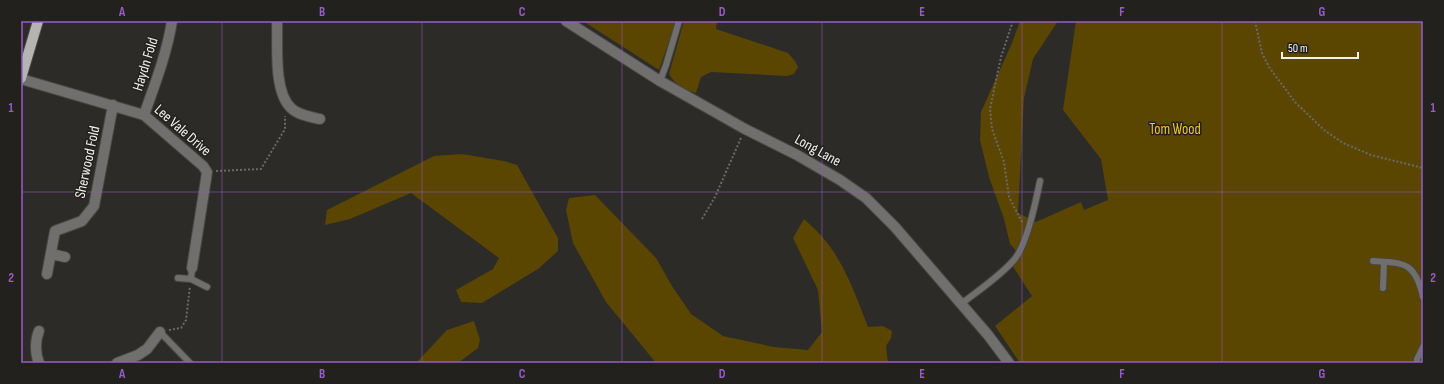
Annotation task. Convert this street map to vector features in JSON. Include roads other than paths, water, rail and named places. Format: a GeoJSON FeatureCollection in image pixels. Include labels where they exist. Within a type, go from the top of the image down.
{"type":"FeatureCollection","features":[{"type":"Feature","properties":{"kind":"main road"},"geometry":{"type":"LineString","coordinates":[[21,79],[38,21]]}},
{"type":"Feature","properties":{"kind":"street","name":"Haydn Fold"},"geometry":{"type":"LineString","coordinates":[[144,115],[158,76],[170,34],[172,21]]}},
{"type":"Feature","properties":{"kind":"street"},"geometry":{"type":"LineString","coordinates":[[277,21],[280,86],[288,112],[304,114],[320,119]]}},
{"type":"Feature","properties":{"kind":"street","name":"Long Lane"},"geometry":{"type":"LineString","coordinates":[[566,21],[660,81],[745,129],[798,155],[840,180],[866,198],[895,227],[988,335],[1008,363]]}},
{"type":"Feature","properties":{"kind":"street","name":"Lee Vale Drive"},"geometry":{"type":"LineString","coordinates":[[21,79],[144,115],[203,166],[207,172],[192,268]]}},
{"type":"Feature","properties":{"kind":"street","name":"Sherwood Fold"},"geometry":{"type":"LineString","coordinates":[[47,274],[54,231],[82,221],[94,206],[113,105]]}},
{"type":"Feature","properties":{"kind":"street"},"geometry":{"type":"LineString","coordinates":[[51,254],[65,257]]}},
{"type":"Feature","properties":{"kind":"street"},"geometry":{"type":"LineString","coordinates":[[39,363],[36,347],[37,336],[40,331]]}},
{"type":"Feature","properties":{"kind":"street"},"geometry":{"type":"LineString","coordinates":[[117,363],[138,355],[147,349],[160,332]]}},
{"type":"Feature","properties":{"kind":"lane"},"geometry":{"type":"LineString","coordinates":[[660,81],[679,21]]}},
{"type":"Feature","properties":{"kind":"lane"},"geometry":{"type":"LineString","coordinates":[[961,304],[1015,259],[1022,246],[1035,209],[1040,181]]}},
{"type":"Feature","properties":{"kind":"lane"},"geometry":{"type":"LineString","coordinates":[[1373,261],[1403,264],[1412,270],[1418,279],[1423,297]]}},
{"type":"Feature","properties":{"kind":"lane"},"geometry":{"type":"LineString","coordinates":[[1383,288],[1384,262]]}},
{"type":"Feature","properties":{"kind":"lane"},"geometry":{"type":"LineString","coordinates":[[191,279],[192,268]]}},
{"type":"Feature","properties":{"kind":"lane"},"geometry":{"type":"LineString","coordinates":[[178,278],[191,279],[207,288]]}},
{"type":"Feature","properties":{"kind":"lane"},"geometry":{"type":"LineString","coordinates":[[160,332],[190,363]]}},
{"type":"Feature","properties":{"kind":"lane"},"geometry":{"type":"LineString","coordinates":[[1416,363],[1423,348]]}},
{"type":"Feature","properties":{"kind":"park label","name":"Tom Wood"},"geometry":{"type":"Point","coordinates":[1175,129]}}]}
